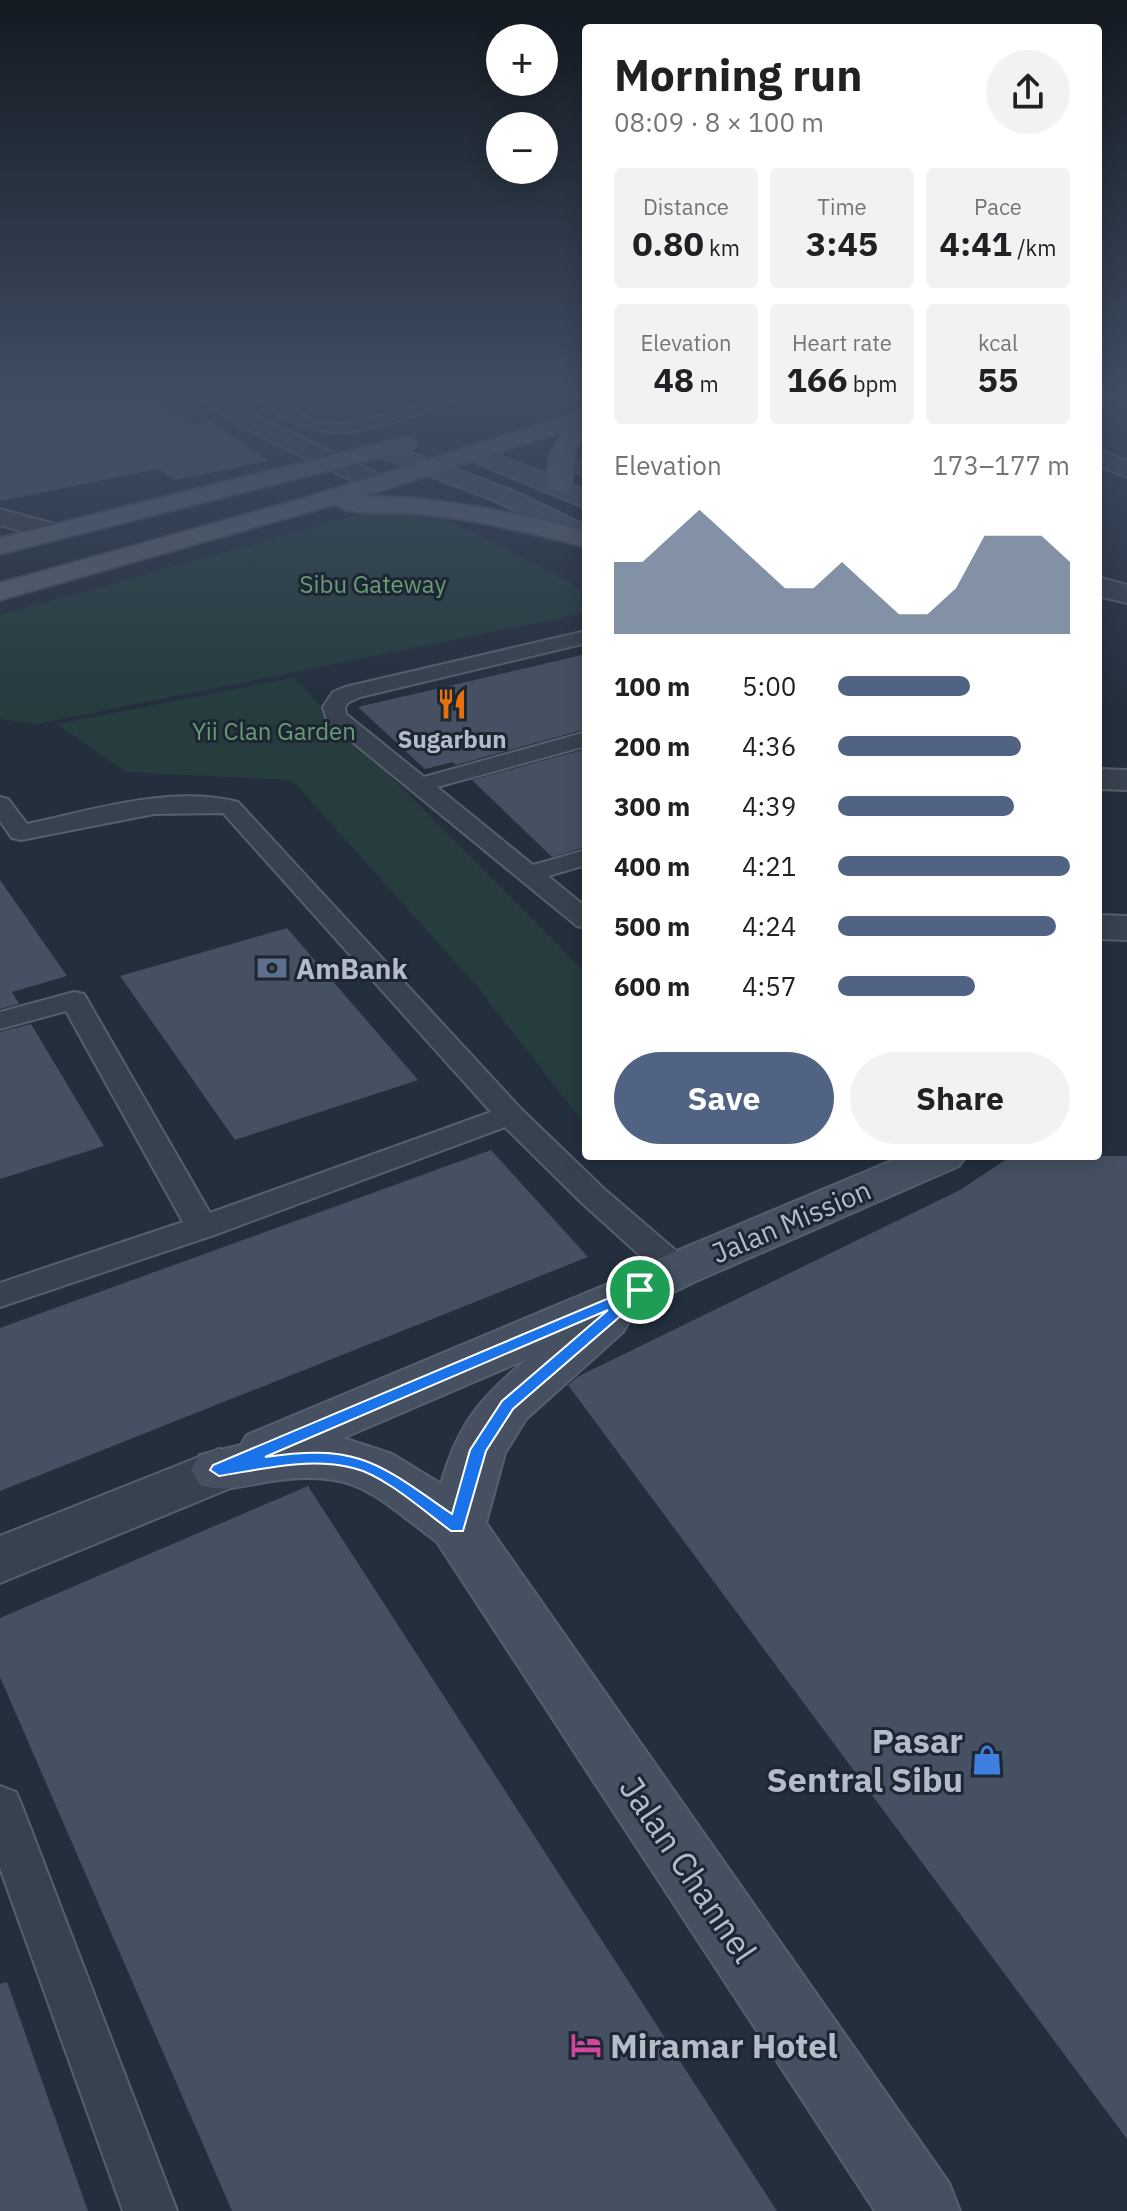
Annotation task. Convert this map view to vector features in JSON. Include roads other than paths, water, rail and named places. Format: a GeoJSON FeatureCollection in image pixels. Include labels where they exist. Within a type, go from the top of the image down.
{"type":"FeatureCollection","features":[{"type":"Feature","properties":{"kind":"main road"},"geometry":{"type":"LineString","coordinates":[[4,544],[189,499]]}},
{"type":"Feature","properties":{"kind":"main road"},"geometry":{"type":"LineString","coordinates":[[8,588],[326,499]]}},
{"type":"Feature","properties":{"kind":"main road"},"geometry":{"type":"LineString","coordinates":[[311,504],[370,503],[461,511],[518,520],[582,536]]}},
{"type":"Feature","properties":{"kind":"street"},"geometry":{"type":"LineString","coordinates":[[510,499],[582,535]]}},
{"type":"Feature","properties":{"kind":"street"},"geometry":{"type":"LineString","coordinates":[[0,517],[53,532]]}},
{"type":"Feature","properties":{"kind":"street"},"geometry":{"type":"LineString","coordinates":[[1102,779],[1127,780]]}},
{"type":"Feature","properties":{"kind":"street"},"geometry":{"type":"LineString","coordinates":[[1102,927],[1127,928]]}},
{"type":"Feature","properties":{"kind":"street","name":"Jalan Mission"},"geometry":{"type":"LineString","coordinates":[[219,1470],[934,1160]]}},
{"type":"Feature","properties":{"kind":"street"},"geometry":{"type":"LineString","coordinates":[[0,1560],[219,1470],[308,1456],[357,1462],[381,1473],[457,1526],[478,1450],[507,1405],[659,1280]]}},
{"type":"Feature","properties":{"kind":"street","name":"Jalan Channel"},"geometry":{"type":"LineString","coordinates":[[457,1526],[921,2211]]}},
{"type":"Feature","properties":{"kind":"lane"},"geometry":{"type":"LineString","coordinates":[[582,638],[353,692],[341,697],[334,707],[335,716],[582,917]]}},
{"type":"Feature","properties":{"kind":"lane"},"geometry":{"type":"LineString","coordinates":[[420,785],[582,740]]}},
{"type":"Feature","properties":{"kind":"lane"},"geometry":{"type":"LineString","coordinates":[[0,804],[11,836],[99,816],[208,803],[230,807],[510,1115],[593,1196],[659,1280]]}},
{"type":"Feature","properties":{"kind":"lane"},"geometry":{"type":"LineString","coordinates":[[529,874],[582,858]]}},
{"type":"Feature","properties":{"kind":"lane"},"geometry":{"type":"LineString","coordinates":[[0,1021],[74,1000],[202,1227]]}},
{"type":"Feature","properties":{"kind":"lane"},"geometry":{"type":"LineString","coordinates":[[0,1295],[202,1227],[510,1115]]}},
{"type":"Feature","properties":{"kind":"lane"},"geometry":{"type":"LineString","coordinates":[[0,1806],[150,2211]]}},
{"type":"Feature","properties":{"kind":"place","name":"Sugarbun"},"geometry":{"type":"Point","coordinates":[452,704]}},
{"type":"Feature","properties":{"kind":"place","name":"AmBank"},"geometry":{"type":"Point","coordinates":[272,968]}},
{"type":"Feature","properties":{"kind":"place","name":"Pasar Sentral Sibu"},"geometry":{"type":"Point","coordinates":[987,1760]}},
{"type":"Feature","properties":{"kind":"place","name":"Miramar Hotel"},"geometry":{"type":"Point","coordinates":[586,2045]}},
{"type":"Feature","properties":{"kind":"park label","name":"Sibu Gateway"},"geometry":{"type":"Point","coordinates":[373,584]}},
{"type":"Feature","properties":{"kind":"park label","name":"Yii Clan Garden"},"geometry":{"type":"Point","coordinates":[274,731]}}]}
